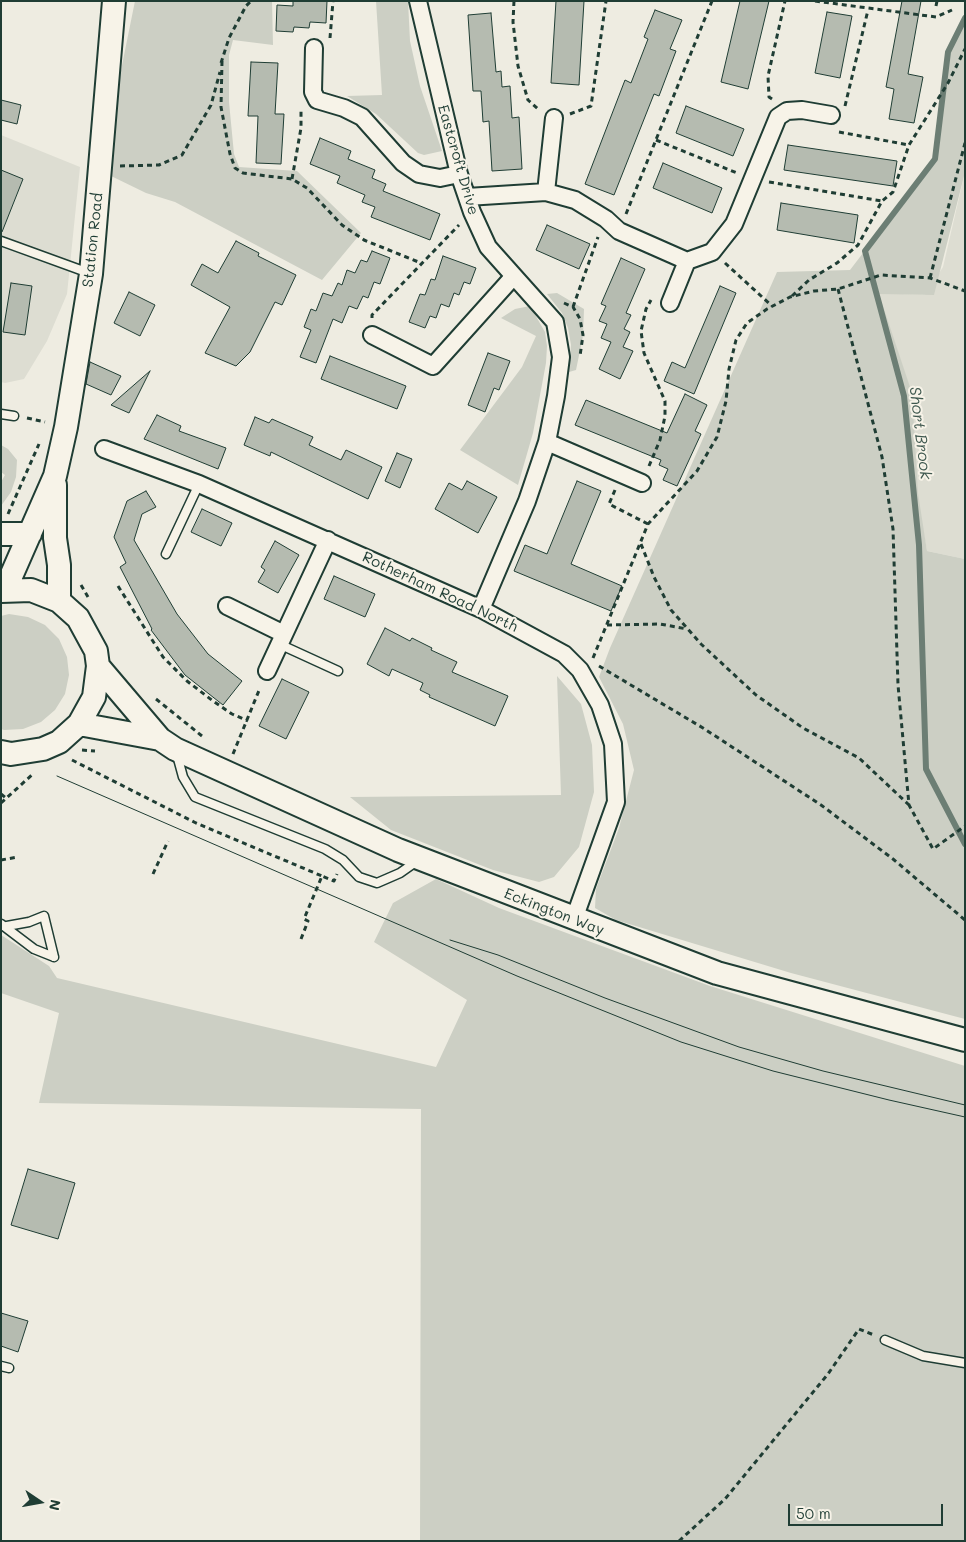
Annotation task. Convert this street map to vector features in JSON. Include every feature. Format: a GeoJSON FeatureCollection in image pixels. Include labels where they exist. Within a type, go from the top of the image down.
{"type":"FeatureCollection","features":[{"type":"Feature","properties":{"kind":"main road","name":"Station Road"},"geometry":{"type":"LineString","coordinates":[[3,590],[55,476],[66,427],[91,274],[114,1]]}},
{"type":"Feature","properties":{"kind":"main road","name":"Station Road"},"geometry":{"type":"LineString","coordinates":[[55,476],[55,538],[59,565],[59,601]]}},
{"type":"Feature","properties":{"kind":"main road"},"geometry":{"type":"LineString","coordinates":[[1,534],[30,534]]}},
{"type":"Feature","properties":{"kind":"main road","name":"Eckington Way"},"geometry":{"type":"LineString","coordinates":[[3,590],[31,590],[59,601],[78,618],[96,651],[98,666],[94,697],[79,724],[59,742],[46,748],[5,757]]}},
{"type":"Feature","properties":{"kind":"main road","name":"Eckington Way"},"geometry":{"type":"LineString","coordinates":[[98,666],[168,744]]}},
{"type":"Feature","properties":{"kind":"main road","name":"Eckington Way"},"geometry":{"type":"LineString","coordinates":[[79,724],[168,744],[419,860],[717,973],[965,1040]]}},
{"type":"Feature","properties":{"kind":"street","name":"Eastcroft Drive"},"geometry":{"type":"LineString","coordinates":[[418,1],[459,174],[470,205],[488,247],[513,277],[540,302],[555,322],[561,357],[547,442],[527,501],[481,609]]}},
{"type":"Feature","properties":{"kind":"street"},"geometry":{"type":"LineString","coordinates":[[314,48],[313,92],[317,100],[344,108],[362,117],[402,163],[419,174],[440,178],[459,174]]}},
{"type":"Feature","properties":{"kind":"street"},"geometry":{"type":"LineString","coordinates":[[670,303],[687,262],[712,252],[734,224],[778,117],[787,111],[802,110],[831,115]]}},
{"type":"Feature","properties":{"kind":"street"},"geometry":{"type":"LineString","coordinates":[[546,192],[554,118]]}},
{"type":"Feature","properties":{"kind":"street"},"geometry":{"type":"LineString","coordinates":[[470,205],[546,192],[575,200],[606,220],[619,231],[687,262]]}},
{"type":"Feature","properties":{"kind":"street"},"geometry":{"type":"LineString","coordinates":[[372,335],[433,366],[513,277]]}},
{"type":"Feature","properties":{"kind":"street"},"geometry":{"type":"LineString","coordinates":[[547,442],[642,483]]}},
{"type":"Feature","properties":{"kind":"street","name":"Rotherham Road North"},"geometry":{"type":"LineString","coordinates":[[104,449],[198,484],[481,609],[564,654],[580,670],[600,705],[613,744],[616,802],[574,919]]}},
{"type":"Feature","properties":{"kind":"street"},"geometry":{"type":"LineString","coordinates":[[267,671],[328,540]]}},
{"type":"Feature","properties":{"kind":"street"},"geometry":{"type":"LineString","coordinates":[[227,606],[282,639]]}},
{"type":"Feature","properties":{"kind":"lane"},"geometry":{"type":"LineString","coordinates":[[1,242],[91,274]]}},
{"type":"Feature","properties":{"kind":"lane"},"geometry":{"type":"LineString","coordinates":[[1,414],[14,416]]}},
{"type":"Feature","properties":{"kind":"lane"},"geometry":{"type":"LineString","coordinates":[[166,554],[198,484]]}},
{"type":"Feature","properties":{"kind":"lane"},"geometry":{"type":"LineString","coordinates":[[282,639],[338,671]]}},
{"type":"Feature","properties":{"kind":"lane"},"geometry":{"type":"LineString","coordinates":[[168,744],[195,797],[325,849],[343,860],[359,877],[377,883],[400,873],[419,860]]}},
{"type":"Feature","properties":{"kind":"lane"},"geometry":{"type":"LineString","coordinates":[[44,916],[54,957],[34,949],[4,925],[29,922],[44,916]]}},
{"type":"Feature","properties":{"kind":"lane"},"geometry":{"type":"LineString","coordinates":[[885,1340],[923,1356],[965,1363]]}},
{"type":"Feature","properties":{"kind":"path"},"geometry":{"type":"LineString","coordinates":[[100,164],[130,167],[159,165],[182,155],[211,104],[229,38],[246,6],[251,1]]}},
{"type":"Feature","properties":{"kind":"path"},"geometry":{"type":"LineString","coordinates":[[314,48],[330,47],[333,1]]}},
{"type":"Feature","properties":{"kind":"path"},"geometry":{"type":"LineString","coordinates":[[514,1],[518,66],[528,100],[537,109],[554,118],[576,113],[591,106],[606,1]]}},
{"type":"Feature","properties":{"kind":"path"},"geometry":{"type":"LineString","coordinates":[[619,231],[712,1]]}},
{"type":"Feature","properties":{"kind":"path"},"geometry":{"type":"LineString","coordinates":[[785,1],[768,76],[769,97],[787,111]]}},
{"type":"Feature","properties":{"kind":"path"},"geometry":{"type":"LineString","coordinates":[[816,1],[868,10],[902,11],[936,17],[952,10]]}},
{"type":"Feature","properties":{"kind":"path"},"geometry":{"type":"LineString","coordinates":[[936,6],[937,1]]}},
{"type":"Feature","properties":{"kind":"path"},"geometry":{"type":"LineString","coordinates":[[868,10],[843,118],[831,115],[827,130],[909,145]]}},
{"type":"Feature","properties":{"kind":"path"},"geometry":{"type":"LineString","coordinates":[[790,297],[809,280],[838,263],[858,245],[882,201],[893,192],[909,145],[948,83],[965,49]]}},
{"type":"Feature","properties":{"kind":"path"},"geometry":{"type":"LineString","coordinates":[[222,61],[221,107],[230,154],[235,168],[243,173],[292,179],[306,188],[349,230],[364,240],[421,263]]}},
{"type":"Feature","properties":{"kind":"path"},"geometry":{"type":"LineString","coordinates":[[292,179],[301,128],[301,105],[313,92]]}},
{"type":"Feature","properties":{"kind":"path"},"geometry":{"type":"LineString","coordinates":[[656,140],[754,179],[882,201]]}},
{"type":"Feature","properties":{"kind":"path"},"geometry":{"type":"LineString","coordinates":[[930,278],[965,143]]}},
{"type":"Feature","properties":{"kind":"path"},"geometry":{"type":"LineString","coordinates":[[372,335],[372,315],[421,263],[470,205]]}},
{"type":"Feature","properties":{"kind":"path"},"geometry":{"type":"LineString","coordinates":[[572,307],[606,220]]}},
{"type":"Feature","properties":{"kind":"path"},"geometry":{"type":"LineString","coordinates":[[712,252],[772,306]]}},
{"type":"Feature","properties":{"kind":"path"},"geometry":{"type":"LineString","coordinates":[[965,291],[930,278],[881,275],[838,289],[814,291],[790,297],[772,306],[747,323],[736,340],[729,369],[726,402],[716,437],[697,471],[648,524],[592,662],[703,728],[822,805],[893,859],[965,920]]}},
{"type":"Feature","properties":{"kind":"path"},"geometry":{"type":"LineString","coordinates":[[838,289],[882,457],[893,528],[898,685],[910,805]]}},
{"type":"Feature","properties":{"kind":"path"},"geometry":{"type":"LineString","coordinates":[[642,483],[660,440],[665,416],[665,401],[644,353],[640,331],[646,309],[653,296],[670,303]]}},
{"type":"Feature","properties":{"kind":"path"},"geometry":{"type":"LineString","coordinates":[[14,416],[48,423]]}},
{"type":"Feature","properties":{"kind":"path"},"geometry":{"type":"LineString","coordinates":[[1,517],[7,516],[40,440]]}},
{"type":"Feature","properties":{"kind":"path"},"geometry":{"type":"LineString","coordinates":[[622,474],[609,504],[648,524]]}},
{"type":"Feature","properties":{"kind":"path"},"geometry":{"type":"LineString","coordinates":[[640,544],[671,610],[688,630],[756,695],[803,728],[858,758],[910,805],[933,849],[965,826]]}},
{"type":"Feature","properties":{"kind":"path"},"geometry":{"type":"LineString","coordinates":[[80,581],[92,605]]}},
{"type":"Feature","properties":{"kind":"path"},"geometry":{"type":"LineString","coordinates":[[118,586],[163,657],[187,681],[213,701],[232,714],[248,721]]}},
{"type":"Feature","properties":{"kind":"path"},"geometry":{"type":"LineString","coordinates":[[607,625],[660,624],[688,630]]}},
{"type":"Feature","properties":{"kind":"path"},"geometry":{"type":"LineString","coordinates":[[232,756],[267,671]]}},
{"type":"Feature","properties":{"kind":"path"},"geometry":{"type":"LineString","coordinates":[[149,693],[206,739]]}},
{"type":"Feature","properties":{"kind":"path"},"geometry":{"type":"LineString","coordinates":[[46,748],[196,823],[334,881],[343,860]]}},
{"type":"Feature","properties":{"kind":"path"},"geometry":{"type":"LineString","coordinates":[[226,752],[241,759]]}},
{"type":"Feature","properties":{"kind":"path"},"geometry":{"type":"LineString","coordinates":[[1,794],[6,798]]}},
{"type":"Feature","properties":{"kind":"path"},"geometry":{"type":"LineString","coordinates":[[153,874],[168,841]]}},
{"type":"Feature","properties":{"kind":"path"},"geometry":{"type":"LineString","coordinates":[[1,860],[18,857]]}},
{"type":"Feature","properties":{"kind":"path"},"geometry":{"type":"LineString","coordinates":[[301,939],[308,921],[304,919],[322,876]]}},
{"type":"Feature","properties":{"kind":"path"},"geometry":{"type":"LineString","coordinates":[[679,1541],[725,1499],[828,1374],[860,1330],[885,1340]]}},
{"type":"Feature","properties":{"kind":"shaded area"},"geometry":{"type":"Polygon","coordinates":[[[135,1],[272,1],[273,45],[233,40],[229,55],[229,102],[234,154],[239,167],[297,171],[361,233],[322,280],[175,202],[146,193],[109,175],[118,85],[135,1]]]}},
{"type":"Feature","properties":{"kind":"shaded area"},"geometry":{"type":"Polygon","coordinates":[[[376,1],[408,1],[410,41],[420,86],[442,151],[424,155],[418,153],[376,114],[347,96],[382,95],[376,1]]]}},
{"type":"Feature","properties":{"kind":"shaded area"},"geometry":{"type":"Polygon","coordinates":[[[965,18],[965,172],[934,295],[879,294],[912,393],[918,493],[927,551],[965,559],[965,1019],[791,973],[616,920],[595,908],[596,889],[619,828],[634,770],[623,724],[599,677],[610,648],[777,272],[850,270],[935,159],[948,52],[965,18]]]}},
{"type":"Feature","properties":{"kind":"shaded area"},"geometry":{"type":"Polygon","coordinates":[[[1,135],[80,167],[67,294],[47,341],[24,379],[5,383],[1,382],[1,135]]]}},
{"type":"Feature","properties":{"kind":"shaded area"},"geometry":{"type":"Polygon","coordinates":[[[965,172],[965,559],[927,551],[879,293],[925,295],[943,267],[965,172]]]}},
{"type":"Feature","properties":{"kind":"shaded area"},"geometry":{"type":"Polygon","coordinates":[[[557,293],[584,309],[583,336],[576,370],[569,372],[571,345],[568,328],[562,313],[547,294],[557,293]]]}},
{"type":"Feature","properties":{"kind":"shaded area"},"geometry":{"type":"Polygon","coordinates":[[[530,306],[545,332],[547,346],[546,363],[533,433],[518,485],[460,450],[522,367],[536,336],[501,318],[515,309],[530,306]]]}},
{"type":"Feature","properties":{"kind":"shaded area"},"geometry":{"type":"Polygon","coordinates":[[[1,445],[8,449],[17,460],[16,477],[11,492],[1,506],[1,482],[5,475],[1,472],[1,445]]]}},
{"type":"Feature","properties":{"kind":"shaded area"},"geometry":{"type":"Polygon","coordinates":[[[9,614],[28,617],[45,625],[59,639],[67,657],[69,675],[65,694],[55,710],[41,722],[23,729],[4,730],[1,729],[1,616],[9,614]]]}},
{"type":"Feature","properties":{"kind":"shaded area"},"geometry":{"type":"Polygon","coordinates":[[[557,676],[581,704],[592,745],[594,792],[579,847],[554,877],[539,882],[493,870],[391,830],[350,797],[561,795],[557,676]]]}},
{"type":"Feature","properties":{"kind":"shaded area"},"geometry":{"type":"Polygon","coordinates":[[[436,879],[499,908],[710,986],[965,1066],[965,1541],[420,1541],[421,1109],[39,1103],[59,1013],[1,993],[1,935],[49,966],[57,978],[436,1067],[467,1000],[374,942],[393,903],[436,879]]]}},
{"type":"Feature","properties":{"kind":"building"},"geometry":{"type":"Polygon","coordinates":[[[293,1],[327,1],[326,23],[310,22],[309,28],[294,27],[293,32],[276,31],[277,5],[293,6],[293,1]]]}},
{"type":"Feature","properties":{"kind":"building"},"geometry":{"type":"Polygon","coordinates":[[[556,1],[584,1],[579,85],[551,83],[556,1]]]}},
{"type":"Feature","properties":{"kind":"building"},"geometry":{"type":"Polygon","coordinates":[[[740,1],[769,1],[748,89],[721,82],[740,1]]]}},
{"type":"Feature","properties":{"kind":"building"},"geometry":{"type":"Polygon","coordinates":[[[902,1],[921,1],[908,74],[923,77],[914,123],[889,119],[894,89],[886,87],[902,1]]]}},
{"type":"Feature","properties":{"kind":"building"},"geometry":{"type":"Polygon","coordinates":[[[655,10],[682,20],[670,49],[676,51],[659,96],[654,94],[614,195],[585,184],[625,80],[631,83],[648,39],[644,37],[655,10]]]}},
{"type":"Feature","properties":{"kind":"building"},"geometry":{"type":"Polygon","coordinates":[[[827,12],[852,16],[840,78],[815,73],[827,12]]]}},
{"type":"Feature","properties":{"kind":"building"},"geometry":{"type":"Polygon","coordinates":[[[491,13],[496,72],[501,71],[502,87],[510,86],[512,118],[519,117],[522,169],[492,171],[489,121],[483,122],[481,91],[473,91],[468,15],[491,13]]]}},
{"type":"Feature","properties":{"kind":"building"},"geometry":{"type":"Polygon","coordinates":[[[251,62],[278,63],[275,114],[284,114],[281,164],[256,163],[258,116],[248,116],[251,62]]]}},
{"type":"Feature","properties":{"kind":"building"},"geometry":{"type":"Polygon","coordinates":[[[1,100],[21,105],[17,124],[1,120],[1,100]]]}},
{"type":"Feature","properties":{"kind":"building"},"geometry":{"type":"Polygon","coordinates":[[[686,106],[744,129],[733,156],[676,133],[686,106]]]}},
{"type":"Feature","properties":{"kind":"building"},"geometry":{"type":"Polygon","coordinates":[[[320,138],[351,151],[348,159],[375,170],[372,178],[386,184],[383,191],[440,214],[430,240],[371,217],[375,207],[362,202],[365,195],[337,183],[340,176],[310,164],[320,138]]]}},
{"type":"Feature","properties":{"kind":"building"},"geometry":{"type":"Polygon","coordinates":[[[788,145],[897,161],[893,186],[784,170],[788,145]]]}},
{"type":"Feature","properties":{"kind":"building"},"geometry":{"type":"Polygon","coordinates":[[[663,163],[722,188],[712,213],[653,188],[663,163]]]}},
{"type":"Feature","properties":{"kind":"building"},"geometry":{"type":"Polygon","coordinates":[[[1,170],[23,179],[2,232],[1,232],[1,170]]]}},
{"type":"Feature","properties":{"kind":"building"},"geometry":{"type":"Polygon","coordinates":[[[781,203],[858,215],[854,243],[777,230],[781,203]]]}},
{"type":"Feature","properties":{"kind":"building"},"geometry":{"type":"Polygon","coordinates":[[[547,225],[590,244],[579,269],[536,250],[547,225]]]}},
{"type":"Feature","properties":{"kind":"building"},"geometry":{"type":"Polygon","coordinates":[[[236,241],[259,253],[258,256],[296,275],[282,305],[275,302],[250,352],[236,366],[205,353],[230,307],[191,285],[202,264],[218,273],[236,241]]]}},
{"type":"Feature","properties":{"kind":"building"},"geometry":{"type":"Polygon","coordinates":[[[372,251],[390,258],[380,284],[374,282],[368,298],[363,296],[357,309],[349,306],[342,323],[333,319],[316,363],[300,357],[311,330],[304,327],[311,309],[316,311],[323,293],[332,296],[338,283],[342,285],[347,270],[355,273],[361,260],[367,262],[372,251]]]}},
{"type":"Feature","properties":{"kind":"building"},"geometry":{"type":"Polygon","coordinates":[[[443,256],[476,268],[470,284],[464,282],[459,295],[454,293],[449,307],[441,304],[436,318],[430,316],[425,328],[409,322],[420,294],[425,295],[431,279],[435,280],[443,256]]]}},
{"type":"Feature","properties":{"kind":"building"},"geometry":{"type":"Polygon","coordinates":[[[621,258],[645,269],[626,313],[631,315],[624,329],[630,332],[623,347],[633,351],[620,379],[599,369],[611,342],[601,338],[607,324],[599,321],[606,306],[601,304],[621,258]]]}},
{"type":"Feature","properties":{"kind":"building"},"geometry":{"type":"Polygon","coordinates":[[[11,283],[32,286],[25,335],[3,332],[11,283]]]}},
{"type":"Feature","properties":{"kind":"building"},"geometry":{"type":"Polygon","coordinates":[[[720,286],[736,293],[694,394],[664,381],[672,362],[685,368],[720,286]]]}},
{"type":"Feature","properties":{"kind":"building"},"geometry":{"type":"Polygon","coordinates":[[[129,292],[155,305],[140,336],[114,323],[129,292]]]}},
{"type":"Feature","properties":{"kind":"building"},"geometry":{"type":"Polygon","coordinates":[[[488,353],[510,361],[499,390],[494,388],[485,412],[468,405],[488,353]]]}},
{"type":"Feature","properties":{"kind":"building"},"geometry":{"type":"Polygon","coordinates":[[[330,356],[406,386],[397,409],[321,379],[330,356]]]}},
{"type":"Feature","properties":{"kind":"building"},"geometry":{"type":"Polygon","coordinates":[[[90,362],[121,376],[111,395],[86,384],[90,362]]]}},
{"type":"Feature","properties":{"kind":"building"},"geometry":{"type":"Polygon","coordinates":[[[150,371],[129,413],[111,405],[150,371]]]}},
{"type":"Feature","properties":{"kind":"building"},"geometry":{"type":"Polygon","coordinates":[[[685,394],[707,405],[695,431],[701,434],[677,486],[663,480],[668,469],[659,465],[661,460],[575,425],[586,400],[667,433],[685,394]]]}},
{"type":"Feature","properties":{"kind":"building"},"geometry":{"type":"Polygon","coordinates":[[[157,415],[181,426],[179,431],[226,448],[218,469],[144,439],[157,415]]]}},
{"type":"Feature","properties":{"kind":"building"},"geometry":{"type":"Polygon","coordinates":[[[255,417],[269,423],[272,419],[313,437],[309,445],[341,460],[346,450],[382,467],[368,499],[271,452],[270,456],[244,445],[255,417]]]}},
{"type":"Feature","properties":{"kind":"building"},"geometry":{"type":"Polygon","coordinates":[[[397,453],[412,459],[400,488],[385,481],[397,453]]]}},
{"type":"Feature","properties":{"kind":"building"},"geometry":{"type":"Polygon","coordinates":[[[467,481],[497,497],[478,533],[435,509],[449,483],[462,490],[467,481]]]}},
{"type":"Feature","properties":{"kind":"building"},"geometry":{"type":"Polygon","coordinates":[[[577,481],[601,491],[571,564],[622,586],[611,611],[514,571],[525,545],[547,554],[577,481]]]}},
{"type":"Feature","properties":{"kind":"building"},"geometry":{"type":"Polygon","coordinates":[[[146,491],[156,507],[142,514],[134,540],[177,614],[208,654],[242,681],[223,705],[185,675],[151,630],[120,567],[126,563],[114,537],[127,501],[146,491]]]}},
{"type":"Feature","properties":{"kind":"building"},"geometry":{"type":"Polygon","coordinates":[[[202,509],[232,523],[221,546],[191,532],[202,509]]]}},
{"type":"Feature","properties":{"kind":"building"},"geometry":{"type":"Polygon","coordinates":[[[275,541],[299,555],[278,593],[258,582],[265,570],[261,567],[275,541]]]}},
{"type":"Feature","properties":{"kind":"building"},"geometry":{"type":"Polygon","coordinates":[[[334,576],[375,594],[365,617],[324,599],[334,576]]]}},
{"type":"Feature","properties":{"kind":"building"},"geometry":{"type":"Polygon","coordinates":[[[385,628],[410,641],[412,638],[432,648],[431,650],[457,662],[452,672],[508,696],[495,726],[429,697],[430,695],[420,690],[423,683],[392,669],[389,676],[367,664],[385,628]]]}},
{"type":"Feature","properties":{"kind":"building"},"geometry":{"type":"Polygon","coordinates":[[[282,679],[309,692],[286,739],[259,726],[282,679]]]}},
{"type":"Feature","properties":{"kind":"building"},"geometry":{"type":"Polygon","coordinates":[[[28,1169],[75,1183],[58,1239],[11,1225],[28,1169]]]}},
{"type":"Feature","properties":{"kind":"building"},"geometry":{"type":"Polygon","coordinates":[[[1,1313],[28,1321],[18,1352],[1,1346],[1,1313]]]}},
{"type":"Feature","properties":{"kind":"waterway","name":"Short Brook"},"geometry":{"type":"LineString","coordinates":[[965,18],[948,52],[935,159],[865,251],[904,396],[919,545],[926,769],[965,844]]}},
{"type":"Feature","properties":{"kind":"tram line"},"geometry":{"type":"LineString","coordinates":[[57,776],[517,976],[681,1042],[773,1071],[965,1117]]}},
{"type":"Feature","properties":{"kind":"tram line"},"geometry":{"type":"LineString","coordinates":[[450,940],[498,955],[605,998],[739,1047],[823,1071],[965,1105]]}}]}
